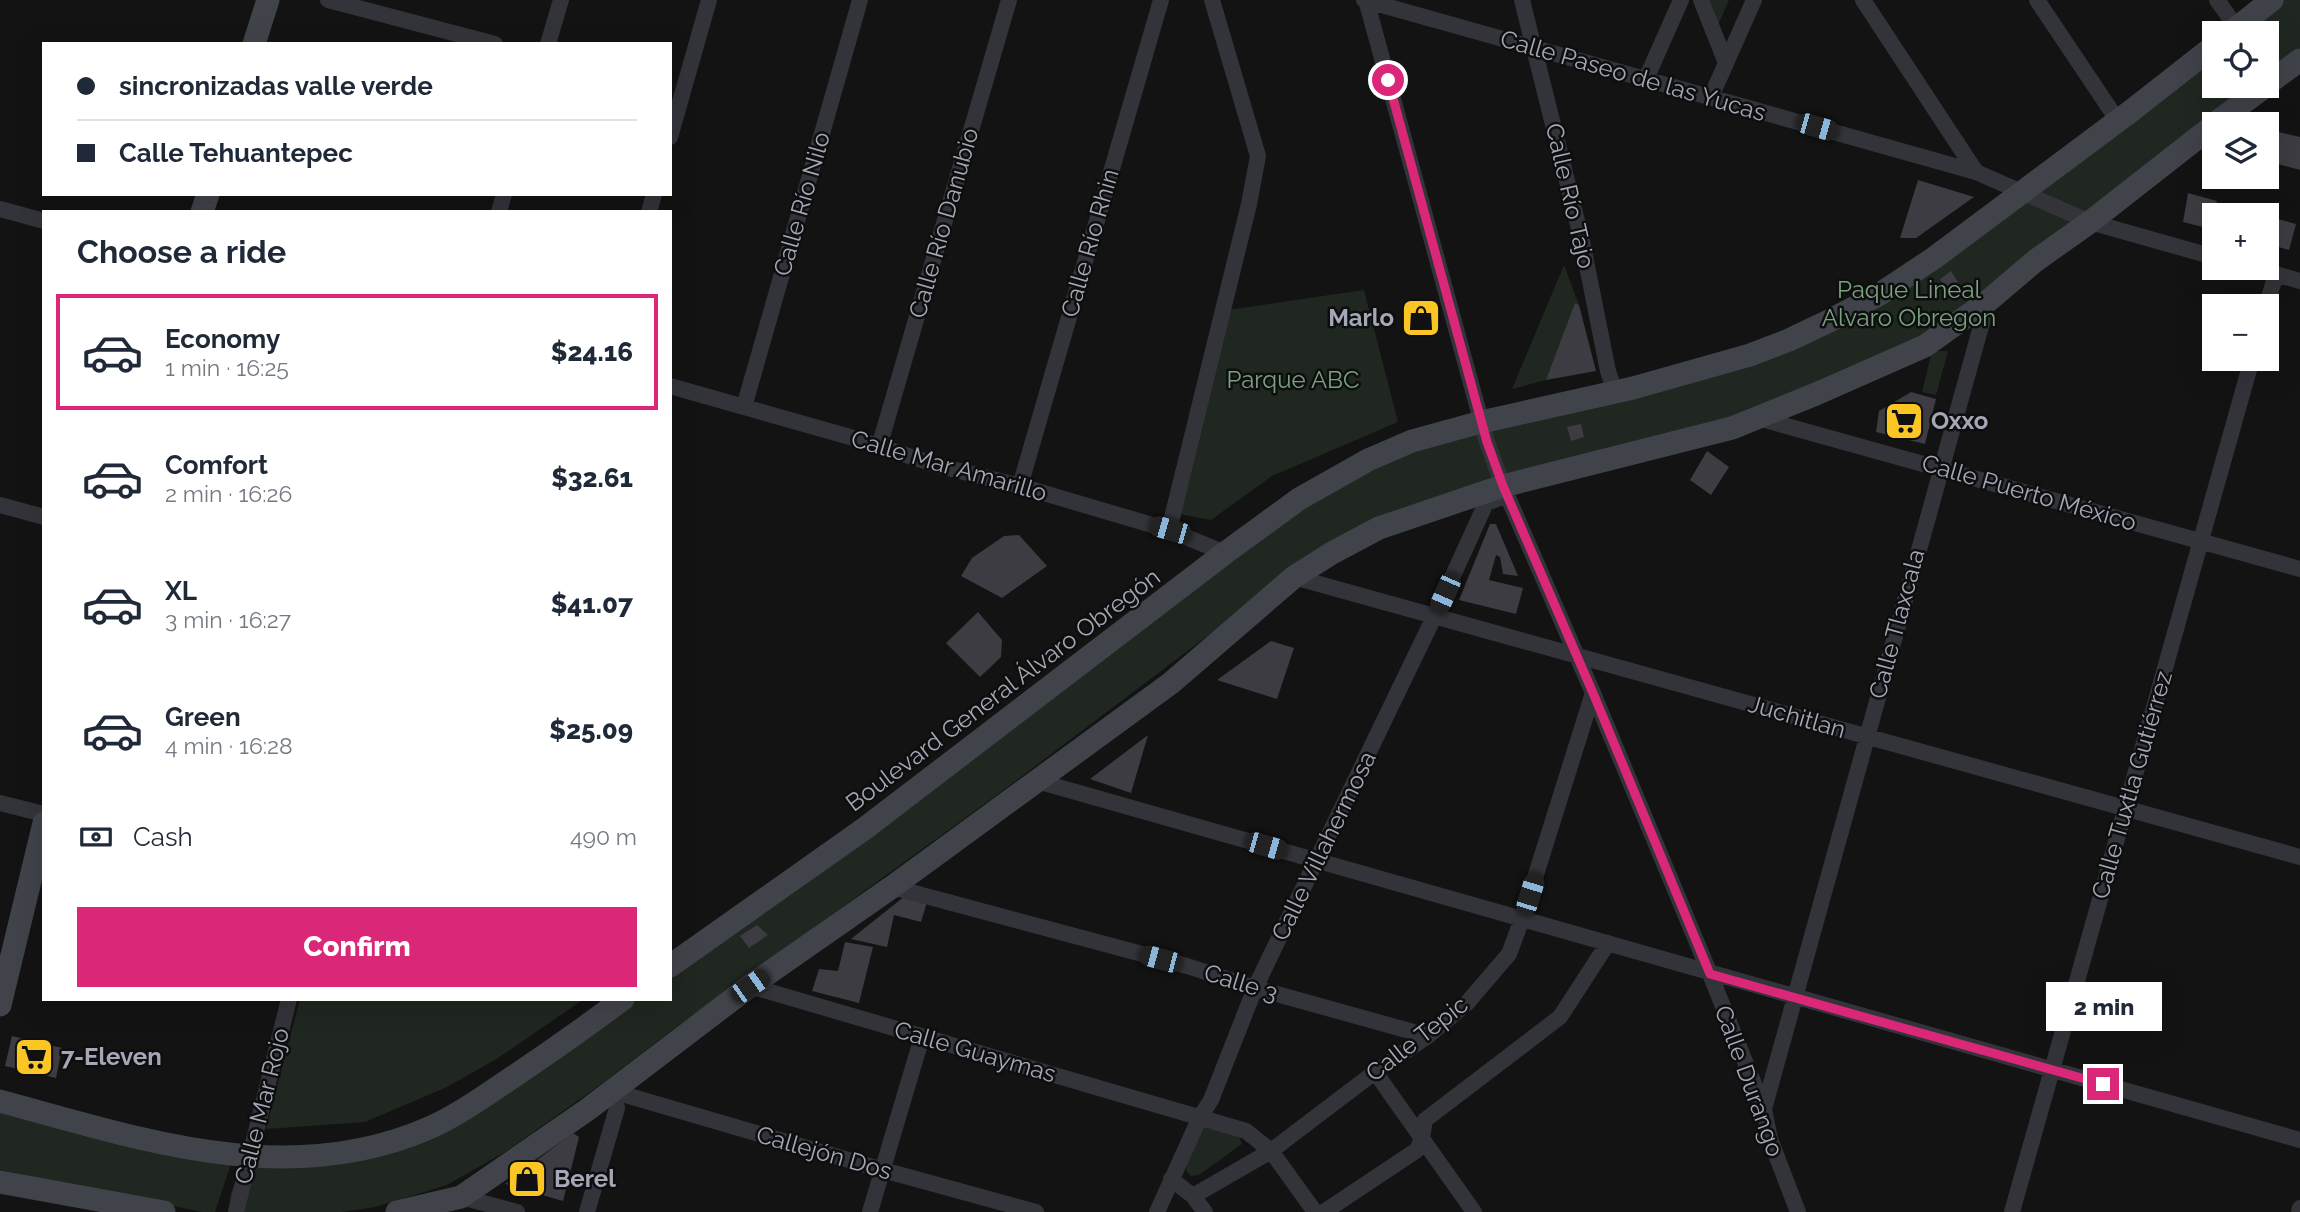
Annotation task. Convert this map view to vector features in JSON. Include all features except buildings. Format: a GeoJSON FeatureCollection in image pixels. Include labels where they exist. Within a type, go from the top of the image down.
{"type":"FeatureCollection","features":[{"type":"Feature","properties":{"kind":"main road"},"geometry":{"type":"LineString","coordinates":[[255,42],[268,0]]}},
{"type":"Feature","properties":{"kind":"main road"},"geometry":{"type":"LineString","coordinates":[[2245,21],[2272,0]]}},
{"type":"Feature","properties":{"kind":"main road","name":"Boulevard General Álvaro Obregón"},"geometry":{"type":"LineString","coordinates":[[672,965],[864,829],[1299,499],[1368,460],[1412,441],[1481,422],[1615,392],[1750,355],[1829,321],[1880,294],[1934,258],[2202,55]]}},
{"type":"Feature","properties":{"kind":"main road"},"geometry":{"type":"LineString","coordinates":[[2279,76],[2300,60]]}},
{"type":"Feature","properties":{"kind":"main road"},"geometry":{"type":"LineString","coordinates":[[2230,112],[2250,98]]}},
{"type":"Feature","properties":{"kind":"main road"},"geometry":{"type":"LineString","coordinates":[[397,1212],[461,1197],[612,1091],[750,986],[892,887],[1171,683],[1294,577],[1379,528],[1732,428],[1925,346],[1988,301],[2035,261],[2090,222],[2202,133]]}},
{"type":"Feature","properties":{"kind":"main road"},"geometry":{"type":"LineString","coordinates":[[0,1005],[42,831]]}},
{"type":"Feature","properties":{"kind":"main road"},"geometry":{"type":"LineString","coordinates":[[0,1101],[150,1141],[249,1157],[288,1158],[355,1152],[429,1128],[492,1091],[620,1001]]}},
{"type":"Feature","properties":{"kind":"main road"},"geometry":{"type":"LineString","coordinates":[[0,1182],[164,1212]]}},
{"type":"Feature","properties":{"kind":"street"},"geometry":{"type":"LineString","coordinates":[[328,0],[487,42]]}},
{"type":"Feature","properties":{"kind":"street"},"geometry":{"type":"LineString","coordinates":[[549,42],[561,0]]}},
{"type":"Feature","properties":{"kind":"street"},"geometry":{"type":"LineString","coordinates":[[672,130],[709,0]]}},
{"type":"Feature","properties":{"kind":"street","name":"Calle Río Nilo"},"geometry":{"type":"LineString","coordinates":[[744,407],[860,0]]}},
{"type":"Feature","properties":{"kind":"street","name":"Calle Río Danubio"},"geometry":{"type":"LineString","coordinates":[[878,447],[1009,0]]}},
{"type":"Feature","properties":{"kind":"street","name":"Calle Río Rhin"},"geometry":{"type":"LineString","coordinates":[[1020,486],[1161,0]]}},
{"type":"Feature","properties":{"kind":"street"},"geometry":{"type":"LineString","coordinates":[[1170,530],[1249,204],[1258,156],[1212,0]]}},
{"type":"Feature","properties":{"kind":"street","name":"Calle Paseo de las Yucas"},"geometry":{"type":"LineString","coordinates":[[1365,0],[1976,172],[2090,222],[2202,254]]}},
{"type":"Feature","properties":{"kind":"street","name":"Calle Durango"},"geometry":{"type":"LineString","coordinates":[[1365,0],[1481,422],[1506,490],[1710,974],[1763,1109],[1770,1139],[1798,1212]]}},
{"type":"Feature","properties":{"kind":"street","name":"Calle Río Tajo"},"geometry":{"type":"LineString","coordinates":[[1522,0],[1582,241],[1608,371],[1615,392]]}},
{"type":"Feature","properties":{"kind":"street"},"geometry":{"type":"LineString","coordinates":[[1646,79],[1681,0]]}},
{"type":"Feature","properties":{"kind":"street"},"geometry":{"type":"LineString","coordinates":[[1701,0],[1726,62]]}},
{"type":"Feature","properties":{"kind":"street"},"geometry":{"type":"LineString","coordinates":[[1711,97],[1755,0]]}},
{"type":"Feature","properties":{"kind":"street"},"geometry":{"type":"LineString","coordinates":[[1863,0],[1976,172]]}},
{"type":"Feature","properties":{"kind":"street"},"geometry":{"type":"LineString","coordinates":[[2037,0],[2118,121]]}},
{"type":"Feature","properties":{"kind":"street"},"geometry":{"type":"LineString","coordinates":[[2217,0],[2229,21]]}},
{"type":"Feature","properties":{"kind":"street"},"geometry":{"type":"LineString","coordinates":[[0,209],[42,220]]}},
{"type":"Feature","properties":{"kind":"street"},"geometry":{"type":"LineString","coordinates":[[2279,275],[2300,281]]}},
{"type":"Feature","properties":{"kind":"street","name":"Calle Tlaxcala"},"geometry":{"type":"LineString","coordinates":[[1763,1109],[1988,301]]}},
{"type":"Feature","properties":{"kind":"street","name":"Calle Tuxtla Gutiérrez"},"geometry":{"type":"LineString","coordinates":[[2012,1212],[2249,371]]}},
{"type":"Feature","properties":{"kind":"street","name":"Calle Mar Amarillo"},"geometry":{"type":"LineString","coordinates":[[672,387],[940,466],[1020,486],[1170,530],[1225,553]]}},
{"type":"Feature","properties":{"kind":"street","name":"Calle Puerto México"},"geometry":{"type":"LineString","coordinates":[[1758,418],[2300,569]]}},
{"type":"Feature","properties":{"kind":"street","name":"Calle Villahermosa"},"geometry":{"type":"LineString","coordinates":[[1157,1212],[1200,1116],[1211,1100],[1255,988],[1435,615],[1486,503],[1506,490]]}},
{"type":"Feature","properties":{"kind":"street"},"geometry":{"type":"LineString","coordinates":[[0,505],[42,516]]}},
{"type":"Feature","properties":{"kind":"street","name":"Juchitlan"},"geometry":{"type":"LineString","coordinates":[[1294,577],[2300,857]]}},
{"type":"Feature","properties":{"kind":"street","name":"Calle Tepic"},"geometry":{"type":"LineString","coordinates":[[1193,1196],[1271,1151],[1427,1036],[1467,1003],[1509,954],[1593,693]]}},
{"type":"Feature","properties":{"kind":"street"},"geometry":{"type":"LineString","coordinates":[[1037,781],[2300,1140]]}},
{"type":"Feature","properties":{"kind":"street"},"geometry":{"type":"LineString","coordinates":[[0,803],[42,814]]}},
{"type":"Feature","properties":{"kind":"street","name":"Calle 3"},"geometry":{"type":"LineString","coordinates":[[892,887],[1187,966],[1427,1036]]}},
{"type":"Feature","properties":{"kind":"street"},"geometry":{"type":"LineString","coordinates":[[1324,1212],[1417,1150],[1425,1120],[1560,1017],[1608,943]]}},
{"type":"Feature","properties":{"kind":"street","name":"Calle Guaymas"},"geometry":{"type":"LineString","coordinates":[[750,986],[1246,1131],[1271,1151],[1315,1212]]}},
{"type":"Feature","properties":{"kind":"street","name":"Calle Mar Rojo"},"geometry":{"type":"LineString","coordinates":[[236,1212],[288,1001]]}},
{"type":"Feature","properties":{"kind":"street"},"geometry":{"type":"LineString","coordinates":[[870,1212],[922,1037]]}},
{"type":"Feature","properties":{"kind":"street"},"geometry":{"type":"LineString","coordinates":[[1375,1072],[1474,1212]]}},
{"type":"Feature","properties":{"kind":"street"},"geometry":{"type":"LineString","coordinates":[[587,1212],[617,1108],[612,1091]]}},
{"type":"Feature","properties":{"kind":"street","name":"Callejón Dos"},"geometry":{"type":"LineString","coordinates":[[612,1091],[1036,1212]]}},
{"type":"Feature","properties":{"kind":"street"},"geometry":{"type":"LineString","coordinates":[[1171,1179],[1193,1196],[1205,1212]]}},
{"type":"Feature","properties":{"kind":"street"},"geometry":{"type":"LineString","coordinates":[[461,1197],[517,1212]]}},
{"type":"Feature","properties":{"kind":"green space"},"geometry":{"type":"Polygon","coordinates":[[[1710,0],[1729,0],[1718,25],[1710,0]]]}},
{"type":"Feature","properties":{"kind":"green space"},"geometry":{"type":"Polygon","coordinates":[[[2265,0],[2300,0],[2300,53],[2279,69],[2279,21],[2237,21],[2265,0]]]}},
{"type":"Feature","properties":{"kind":"green space","name":"Paque Lineal Alvaro Obregon"},"geometry":{"type":"Polygon","coordinates":[[[2202,48],[2202,98],[2241,98],[2223,112],[2202,112],[2202,128],[1945,322],[1824,390],[1317,553],[1001,792],[604,1082],[505,1152],[447,1185],[375,1207],[342,1212],[228,1212],[231,1193],[244,1159],[427,1129],[619,1001],[672,1001],[672,961],[1288,495],[1596,389],[1740,348],[1791,330],[1844,303],[1971,221],[2202,48]]]}},
{"type":"Feature","properties":{"kind":"green space"},"geometry":{"type":"Polygon","coordinates":[[[1564,265],[1579,305],[1546,380],[1512,389],[1564,265]]]}},
{"type":"Feature","properties":{"kind":"green space","name":"Parque ABC"},"geometry":{"type":"Polygon","coordinates":[[[1364,290],[1398,422],[1272,476],[1211,520],[1179,514],[1228,310],[1364,290]]]}},
{"type":"Feature","properties":{"kind":"green space"},"geometry":{"type":"Polygon","coordinates":[[[1932,351],[1948,351],[1936,395],[1922,392],[1932,351]]]}},
{"type":"Feature","properties":{"kind":"green space"},"geometry":{"type":"Polygon","coordinates":[[[299,1001],[581,1001],[498,1058],[447,1087],[365,1122],[266,1129],[299,1001]]]}},
{"type":"Feature","properties":{"kind":"green space"},"geometry":{"type":"Polygon","coordinates":[[[0,1105],[233,1158],[215,1212],[202,1212],[0,1170],[0,1105]]]}},
{"type":"Feature","properties":{"kind":"green space"},"geometry":{"type":"Polygon","coordinates":[[[1207,1125],[1239,1137],[1242,1144],[1199,1175],[1191,1176],[1186,1171],[1187,1162],[1203,1127],[1207,1125]]]}},
{"type":"Feature","properties":{"kind":"place","name":"Marlo"},"geometry":{"type":"Point","coordinates":[1421,318]}},
{"type":"Feature","properties":{"kind":"place","name":"Oxxo"},"geometry":{"type":"Point","coordinates":[1904,421]}},
{"type":"Feature","properties":{"kind":"place","name":"7-Eleven"},"geometry":{"type":"Point","coordinates":[34,1057]}},
{"type":"Feature","properties":{"kind":"place","name":"Berel"},"geometry":{"type":"Point","coordinates":[527,1179]}},
{"type":"Feature","properties":{"kind":"route"},"geometry":{"type":"LineString","coordinates":[[1388,80],[1487,442],[1503,486],[1710,974],[2103,1084]]}}]}
